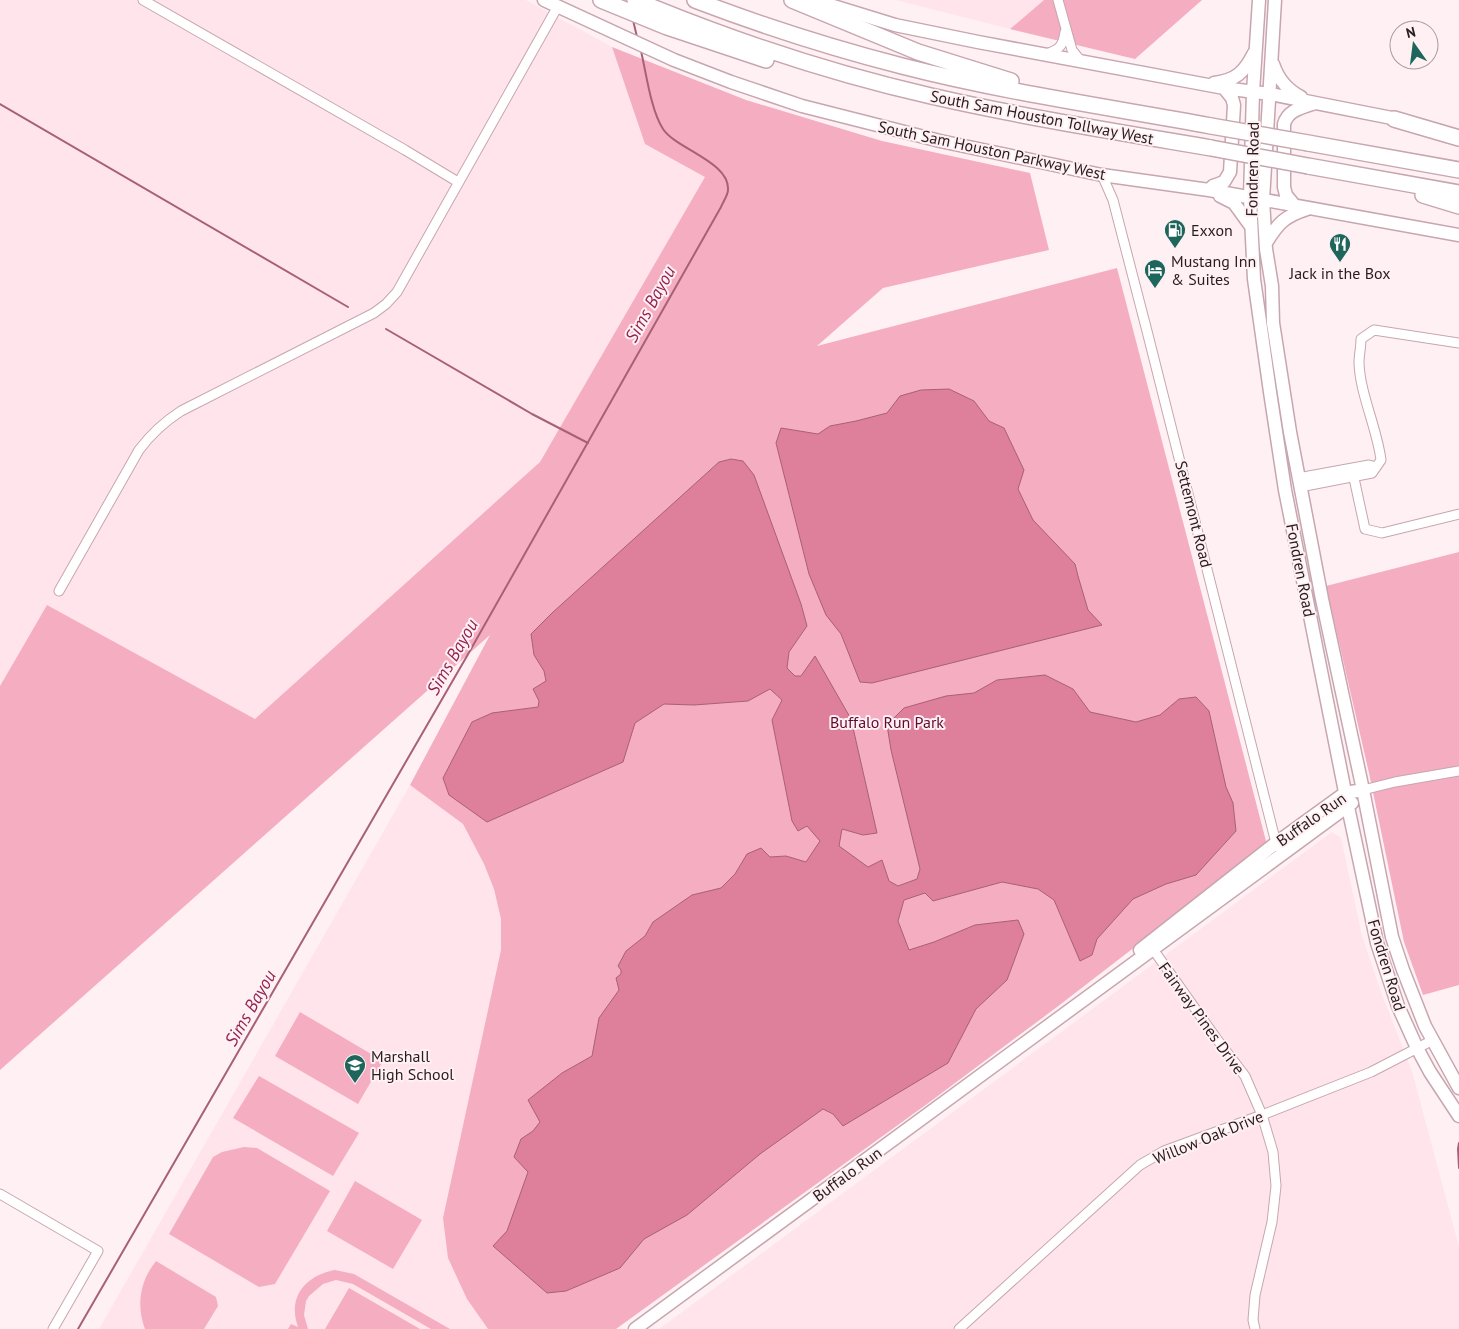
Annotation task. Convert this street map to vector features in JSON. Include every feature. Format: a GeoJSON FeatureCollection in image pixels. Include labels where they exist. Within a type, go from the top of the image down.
{"type":"FeatureCollection","features":[{"type":"Feature","properties":{"kind":"highway"},"geometry":{"type":"LineString","coordinates":[[601,0],[667,28],[742,53],[784,65],[930,96]]}},
{"type":"Feature","properties":{"kind":"highway","name":"South Sam Houston Tollway West"},"geometry":{"type":"LineString","coordinates":[[695,0],[815,42],[902,66],[995,87],[1459,170]]}},
{"type":"Feature","properties":{"kind":"highway"},"geometry":{"type":"LineString","coordinates":[[792,0],[918,52],[1089,104]]}},
{"type":"Feature","properties":{"kind":"highway","name":"South Sam Houston Tollway West"},"geometry":{"type":"LineString","coordinates":[[641,2],[722,35],[776,53],[930,96],[1032,117],[1459,193]]}},
{"type":"Feature","properties":{"kind":"highway"},"geometry":{"type":"LineString","coordinates":[[1394,119],[1459,138]]}},
{"type":"Feature","properties":{"kind":"highway"},"geometry":{"type":"LineString","coordinates":[[1372,177],[1459,206]]}},
{"type":"Feature","properties":{"kind":"main road","name":"South Sam Houston Parkway West"},"geometry":{"type":"LineString","coordinates":[[544,0],[674,60],[802,106],[940,141],[1102,175],[1209,190],[1459,235]]}},
{"type":"Feature","properties":{"kind":"main road"},"geometry":{"type":"LineString","coordinates":[[814,0],[896,25],[978,42],[1459,130]]}},
{"type":"Feature","properties":{"kind":"main road","name":"Fondren Road"},"geometry":{"type":"LineString","coordinates":[[1259,0],[1253,92],[1251,227],[1254,279],[1285,485],[1345,793],[1377,942],[1398,1006],[1417,1048],[1430,1072],[1459,1116]]}},
{"type":"Feature","properties":{"kind":"main road","name":"Fondren Road"},"geometry":{"type":"LineString","coordinates":[[1275,0],[1264,200],[1266,243],[1272,286],[1274,323],[1299,483],[1322,599],[1364,790],[1392,937],[1424,1026],[1459,1088]]}},
{"type":"Feature","properties":{"kind":"main road"},"geometry":{"type":"LineString","coordinates":[[1205,84],[1223,82],[1238,76],[1248,65],[1256,49]]}},
{"type":"Feature","properties":{"kind":"main road"},"geometry":{"type":"LineString","coordinates":[[1272,60],[1284,85],[1291,92],[1315,103]]}},
{"type":"Feature","properties":{"kind":"main road"},"geometry":{"type":"LineString","coordinates":[[1209,190],[1227,179],[1232,166],[1234,105],[1232,98],[1224,88]]}},
{"type":"Feature","properties":{"kind":"main road"},"geometry":{"type":"LineString","coordinates":[[1266,243],[1275,227],[1301,207],[1286,195],[1284,187],[1284,124],[1286,118],[1291,112],[1315,103]]}},
{"type":"Feature","properties":{"kind":"main road"},"geometry":{"type":"LineString","coordinates":[[1209,190],[1234,203],[1251,227]]}},
{"type":"Feature","properties":{"kind":"main road"},"geometry":{"type":"LineString","coordinates":[[1260,324],[1274,323]]}},
{"type":"Feature","properties":{"kind":"main road"},"geometry":{"type":"LineString","coordinates":[[1285,485],[1299,483]]}},
{"type":"Feature","properties":{"kind":"main road"},"geometry":{"type":"LineString","coordinates":[[1307,602],[1322,599]]}},
{"type":"Feature","properties":{"kind":"main road"},"geometry":{"type":"LineString","coordinates":[[1328,706],[1345,702]]}},
{"type":"Feature","properties":{"kind":"main road","name":"Buffalo Run"},"geometry":{"type":"LineString","coordinates":[[1278,849],[1313,832],[1348,807],[1364,790]]}},
{"type":"Feature","properties":{"kind":"main road","name":"Buffalo Run"},"geometry":{"type":"LineString","coordinates":[[636,1329],[1060,1019],[1151,946],[1278,849],[1345,793],[1364,790]]}},
{"type":"Feature","properties":{"kind":"main road"},"geometry":{"type":"LineString","coordinates":[[1313,832],[1336,823],[1343,824],[1353,831]]}},
{"type":"Feature","properties":{"kind":"main road"},"geometry":{"type":"LineString","coordinates":[[1377,942],[1392,937]]}},
{"type":"Feature","properties":{"kind":"street"},"geometry":{"type":"LineString","coordinates":[[143,0],[458,182]]}},
{"type":"Feature","properties":{"kind":"street"},"geometry":{"type":"LineString","coordinates":[[1058,0],[1072,50],[1080,60]]}},
{"type":"Feature","properties":{"kind":"street"},"geometry":{"type":"LineString","coordinates":[[60,590],[139,450],[164,422],[374,313],[397,292],[558,6]]}},
{"type":"Feature","properties":{"kind":"street"},"geometry":{"type":"LineString","coordinates":[[1045,54],[1055,51],[1063,44],[1066,29]]}},
{"type":"Feature","properties":{"kind":"street","name":"Settemont Road"},"geometry":{"type":"LineString","coordinates":[[1102,175],[1113,200],[1151,344],[1278,849]]}},
{"type":"Feature","properties":{"kind":"street"},"geometry":{"type":"LineString","coordinates":[[1299,483],[1353,473],[1372,473],[1375,466],[1381,460],[1359,363],[1361,339],[1374,330],[1459,343]]}},
{"type":"Feature","properties":{"kind":"street"},"geometry":{"type":"LineString","coordinates":[[1353,473],[1365,528],[1382,533],[1459,514]]}},
{"type":"Feature","properties":{"kind":"street"},"geometry":{"type":"LineString","coordinates":[[1364,790],[1395,782],[1459,771]]}},
{"type":"Feature","properties":{"kind":"street","name":"Fairway Pines Drive"},"geometry":{"type":"LineString","coordinates":[[1151,946],[1245,1076],[1262,1115],[1273,1152],[1276,1186],[1272,1222],[1255,1295],[1253,1320],[1255,1329]]}},
{"type":"Feature","properties":{"kind":"street","name":"Willow Oak Drive"},"geometry":{"type":"LineString","coordinates":[[959,1329],[1140,1165],[1164,1151],[1371,1072],[1433,1040]]}},
{"type":"Feature","properties":{"kind":"street"},"geometry":{"type":"LineString","coordinates":[[0,1194],[98,1251],[54,1329]]}},
{"type":"Feature","properties":{"kind":"shaded area"},"geometry":{"type":"Polygon","coordinates":[[[0,0],[526,0],[612,47],[645,144],[706,176],[540,462],[255,720],[47,605],[0,686],[0,0]]]}},
{"type":"Feature","properties":{"kind":"shaded area"},"geometry":{"type":"Polygon","coordinates":[[[896,0],[1044,0],[1010,29],[896,0]]]}},
{"type":"Feature","properties":{"kind":"shaded area"},"geometry":{"type":"Polygon","coordinates":[[[949,389],[974,401],[989,421],[1004,428],[1024,470],[1018,489],[1033,520],[1075,564],[1088,610],[1102,625],[872,683],[860,682],[841,634],[826,615],[809,574],[776,443],[781,428],[818,434],[830,426],[887,413],[900,396],[921,390],[949,389]]]}},
{"type":"Feature","properties":{"kind":"shaded area"},"geometry":{"type":"Polygon","coordinates":[[[731,459],[743,461],[754,475],[801,604],[807,626],[789,652],[787,668],[795,676],[801,676],[815,656],[851,719],[877,833],[863,835],[842,829],[839,846],[868,867],[882,860],[889,881],[898,886],[917,879],[920,869],[891,750],[887,725],[904,708],[946,696],[974,693],[997,680],[1045,675],[1073,689],[1090,712],[1136,722],[1160,715],[1179,699],[1196,697],[1209,711],[1226,787],[1233,803],[1236,831],[1196,875],[1166,884],[1133,899],[1097,939],[1092,955],[1080,961],[1054,900],[1038,889],[1002,882],[933,901],[925,893],[904,900],[898,921],[909,950],[975,925],[1018,920],[1024,934],[1007,980],[976,1009],[948,1063],[843,1126],[833,1114],[823,1109],[760,1154],[687,1215],[644,1239],[620,1268],[566,1291],[547,1293],[493,1246],[507,1231],[528,1172],[514,1157],[521,1139],[533,1131],[540,1122],[528,1100],[562,1073],[592,1056],[599,1018],[619,990],[616,978],[621,974],[621,970],[618,966],[626,951],[645,936],[653,922],[692,895],[721,888],[735,874],[747,854],[761,848],[770,857],[786,856],[806,862],[820,841],[807,826],[798,831],[792,821],[772,720],[782,700],[770,689],[748,701],[694,705],[664,704],[635,723],[623,762],[487,822],[449,795],[443,778],[472,722],[492,713],[538,707],[539,701],[533,689],[546,681],[544,671],[534,655],[531,634],[719,462],[731,459]]]}},
{"type":"Feature","properties":{"kind":"shaded area","name":"Marshall High School"},"geometry":{"type":"Polygon","coordinates":[[[410,785],[463,824],[484,864],[494,889],[501,919],[501,950],[467,1299],[488,1329],[99,1329],[410,785]]]}},
{"type":"Feature","properties":{"kind":"shaded area"},"geometry":{"type":"Polygon","coordinates":[[[1332,832],[1341,838],[1362,936],[1382,995],[1412,1071],[1459,1247],[1459,1329],[659,1329],[1332,832]]]}},
{"type":"Feature","properties":{"kind":"green space"},"geometry":{"type":"Polygon","coordinates":[[[1044,0],[1202,0],[1135,59],[1010,29],[1044,0]]]}},
{"type":"Feature","properties":{"kind":"green space","name":"Buffalo Run Park"},"geometry":{"type":"Polygon","coordinates":[[[612,47],[746,100],[882,141],[1030,173],[1049,250],[883,288],[817,346],[1117,268],[1267,845],[1057,1007],[927,1104],[616,1329],[488,1329],[467,1299],[448,1258],[443,1218],[501,950],[501,919],[494,889],[484,864],[463,824],[410,785],[490,635],[0,1070],[0,686],[47,605],[255,719],[540,462],[705,177],[645,144],[612,47]]]}},
{"type":"Feature","properties":{"kind":"green space"},"geometry":{"type":"Polygon","coordinates":[[[1459,552],[1459,985],[1423,995],[1404,942],[1369,773],[1326,586],[1459,552]]]}},
{"type":"Feature","properties":{"kind":"green space"},"geometry":{"type":"Polygon","coordinates":[[[300,1012],[383,1061],[358,1104],[275,1056],[300,1012]]]}},
{"type":"Feature","properties":{"kind":"green space"},"geometry":{"type":"Polygon","coordinates":[[[259,1076],[359,1133],[333,1176],[233,1118],[259,1076]]]}},
{"type":"Feature","properties":{"kind":"green space"},"geometry":{"type":"Polygon","coordinates":[[[244,1147],[257,1148],[330,1191],[275,1284],[259,1287],[169,1234],[213,1157],[222,1152],[244,1147]]]}},
{"type":"Feature","properties":{"kind":"green space"},"geometry":{"type":"Polygon","coordinates":[[[355,1181],[422,1220],[393,1269],[327,1231],[355,1181]]]}},
{"type":"Feature","properties":{"kind":"green space"},"geometry":{"type":"Polygon","coordinates":[[[156,1261],[216,1297],[218,1306],[204,1329],[145,1329],[142,1320],[141,1294],[146,1277],[156,1261]]]}},
{"type":"Feature","properties":{"kind":"green space"},"geometry":{"type":"Polygon","coordinates":[[[335,1270],[354,1274],[450,1329],[431,1329],[353,1284],[336,1280],[323,1284],[306,1301],[304,1315],[308,1329],[288,1329],[291,1324],[298,1327],[295,1306],[297,1297],[302,1289],[315,1277],[335,1270]]]}},
{"type":"Feature","properties":{"kind":"green space"},"geometry":{"type":"Polygon","coordinates":[[[349,1288],[420,1329],[325,1329],[349,1288]]]}},
{"type":"Feature","properties":{"kind":"waterway","name":"Sims Bayou"},"geometry":{"type":"LineString","coordinates":[[633,20],[637,37]]}},
{"type":"Feature","properties":{"kind":"waterway","name":"Sims Bayou"},"geometry":{"type":"LineString","coordinates":[[78,1329],[467,656],[726,196],[728,190],[726,180],[721,171],[679,143],[663,129],[652,102],[641,51]]}},
{"type":"Feature","properties":{"kind":"waterway"},"geometry":{"type":"LineString","coordinates":[[0,104],[348,307]]}},
{"type":"Feature","properties":{"kind":"waterway"},"geometry":{"type":"LineString","coordinates":[[386,329],[532,414],[588,443]]}},
{"type":"Feature","properties":{"kind":"waterway"},"geometry":{"type":"LineString","coordinates":[[1459,1143],[1459,1168]]}},
{"type":"Feature","properties":{"kind":"place","name":"Exxon"},"geometry":{"type":"Point","coordinates":[1175,249]}},
{"type":"Feature","properties":{"kind":"place","name":"Jack in the Box"},"geometry":{"type":"Point","coordinates":[1340,263]}},
{"type":"Feature","properties":{"kind":"place","name":"Mustang Inn & Suites"},"geometry":{"type":"Point","coordinates":[1155,289]}},
{"type":"Feature","properties":{"kind":"place","name":"Marshall High School"},"geometry":{"type":"Point","coordinates":[355,1084]}}]}
